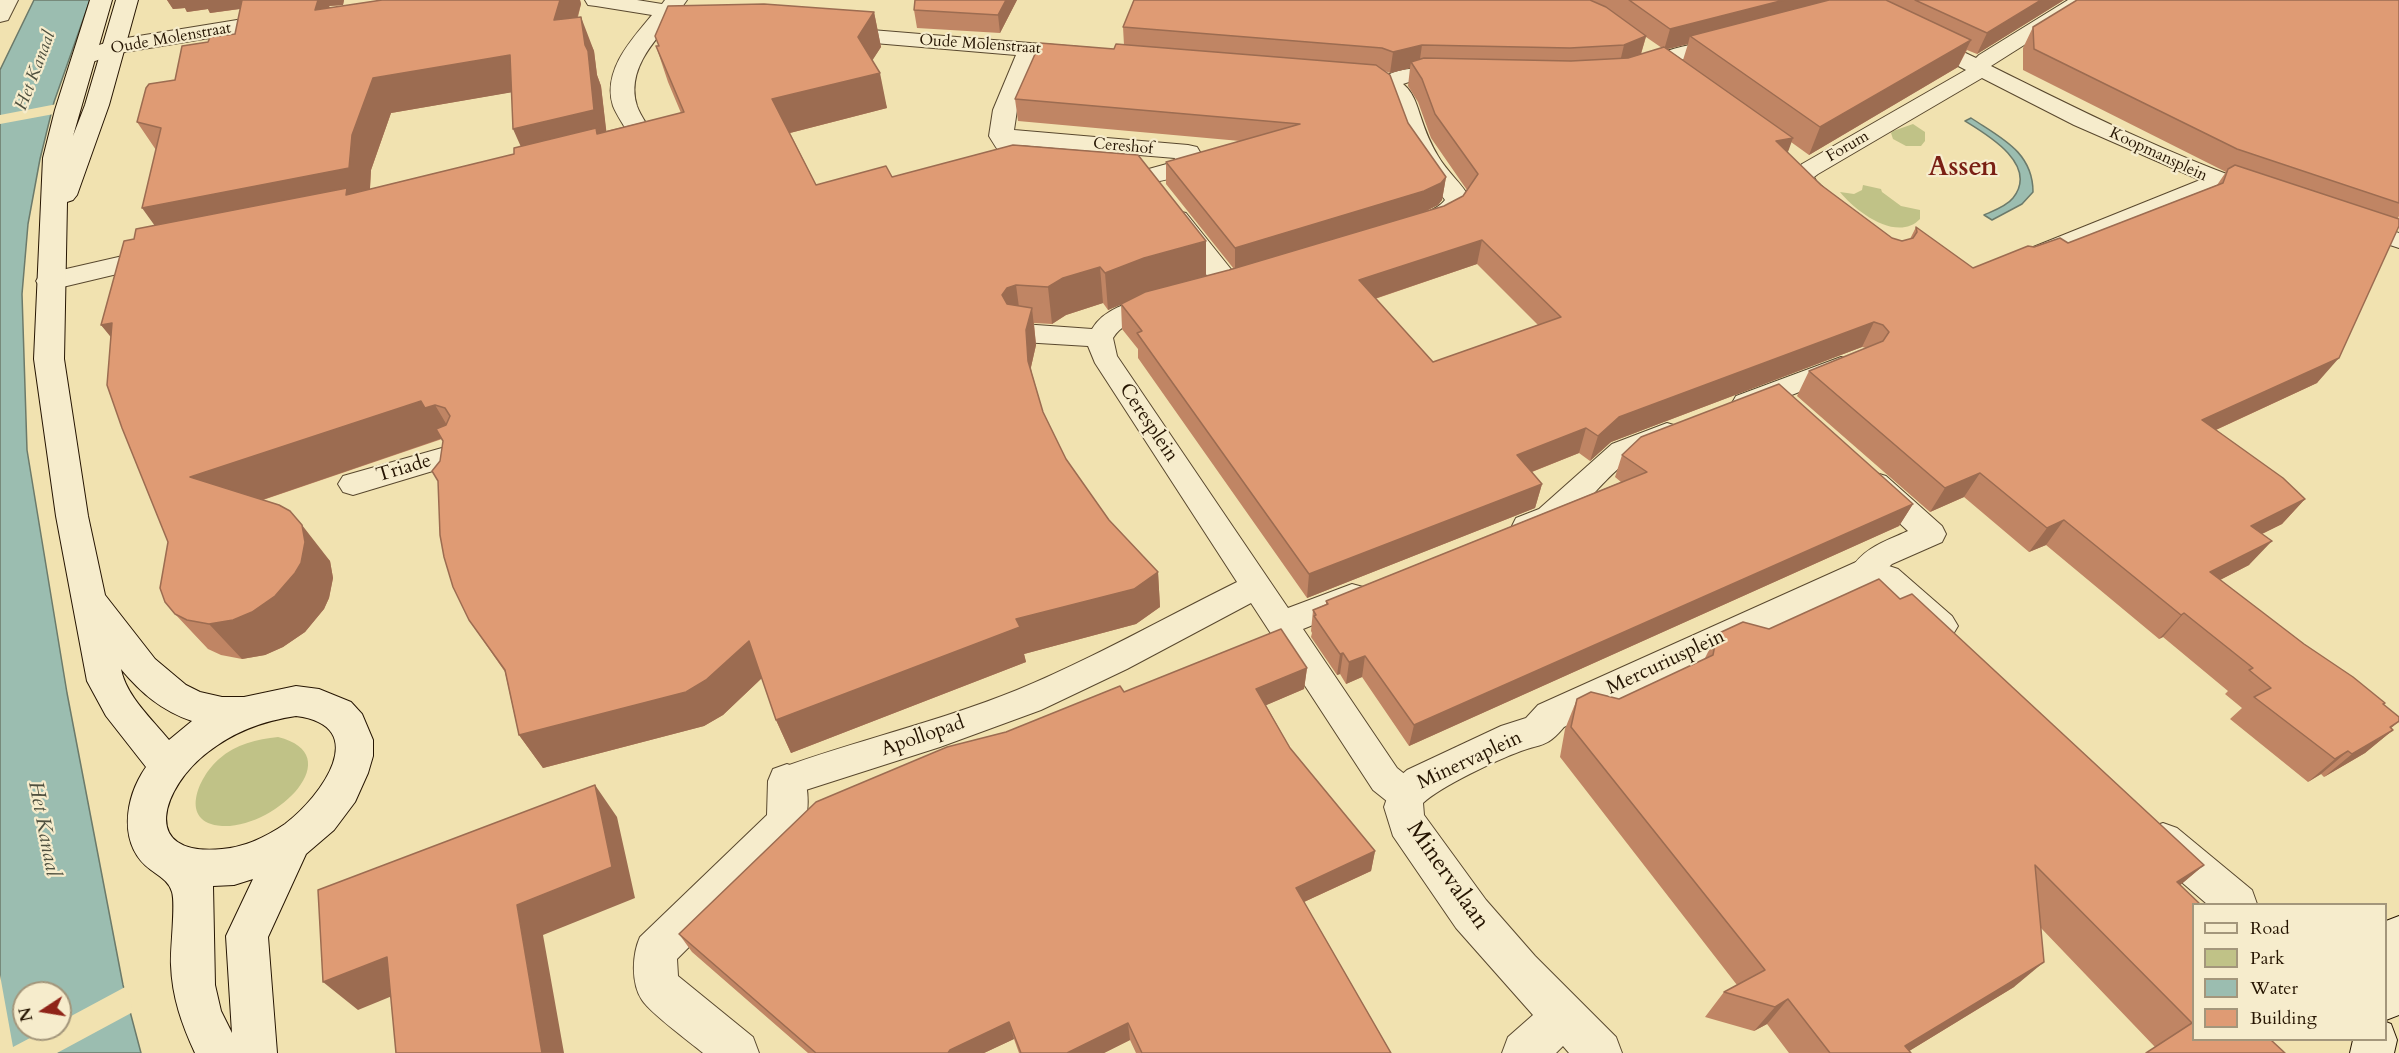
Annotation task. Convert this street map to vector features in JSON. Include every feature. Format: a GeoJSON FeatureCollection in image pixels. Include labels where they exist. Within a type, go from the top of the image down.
{"type":"FeatureCollection","features":[{"type":"Feature","properties":{"kind":"street"},"geometry":{"type":"LineString","coordinates":[[0,15],[7,0]]}},
{"type":"Feature","properties":{"kind":"street"},"geometry":{"type":"LineString","coordinates":[[101,0],[56,158],[49,359],[70,505],[105,681],[119,705],[157,753],[170,764]]}},
{"type":"Feature","properties":{"kind":"street"},"geometry":{"type":"LineString","coordinates":[[54,219],[82,149],[127,0]]}},
{"type":"Feature","properties":{"kind":"street"},"geometry":{"type":"LineString","coordinates":[[596,0],[673,5],[730,22]]}},
{"type":"Feature","properties":{"kind":"street","name":"Forum"},"geometry":{"type":"LineString","coordinates":[[1838,210],[1807,185],[1802,176],[1801,162],[1981,68],[1986,59],[2082,0]]}},
{"type":"Feature","properties":{"kind":"street"},"geometry":{"type":"LineString","coordinates":[[597,159],[634,148],[641,140],[641,135],[624,103],[623,87],[626,70],[638,47],[673,5]]}},
{"type":"Feature","properties":{"kind":"street","name":"Oude Molenstraat"},"geometry":{"type":"LineString","coordinates":[[83,58],[299,23]]}},
{"type":"Feature","properties":{"kind":"street","name":"Oude Molenstraat"},"geometry":{"type":"LineString","coordinates":[[812,32],[1105,55]]}},
{"type":"Feature","properties":{"kind":"street","name":"Koopmansplein"},"geometry":{"type":"LineString","coordinates":[[1909,33],[2082,120],[2214,178],[2208,185],[2187,195],[2019,262]]}},
{"type":"Feature","properties":{"kind":"street"},"geometry":{"type":"LineString","coordinates":[[1654,53],[1739,40]]}},
{"type":"Feature","properties":{"kind":"street"},"geometry":{"type":"LineString","coordinates":[[1001,136],[1005,110],[1030,49]]}},
{"type":"Feature","properties":{"kind":"street"},"geometry":{"type":"LineString","coordinates":[[1654,53],[1680,73]]}},
{"type":"Feature","properties":{"kind":"street"},"geometry":{"type":"LineString","coordinates":[[1622,74],[1649,66],[1654,53]]}},
{"type":"Feature","properties":{"kind":"street"},"geometry":{"type":"LineString","coordinates":[[1332,73],[1379,78],[1391,82],[1401,94],[1407,107],[1424,154],[1449,182],[1458,200],[1454,207],[1440,218],[1397,232]]}},
{"type":"Feature","properties":{"kind":"street"},"geometry":{"type":"LineString","coordinates":[[1391,82],[1419,74],[1467,75]]}},
{"type":"Feature","properties":{"kind":"street","name":"Cereshof"},"geometry":{"type":"LineString","coordinates":[[1001,136],[1188,152],[1186,167],[1144,178],[1025,165],[1014,158],[1001,136]]}},
{"type":"Feature","properties":{"kind":"street","name":"Cereshof"},"geometry":{"type":"LineString","coordinates":[[1144,178],[1207,289]]}},
{"type":"Feature","properties":{"kind":"street"},"geometry":{"type":"LineString","coordinates":[[2214,178],[2275,199]]}},
{"type":"Feature","properties":{"kind":"street"},"geometry":{"type":"LineString","coordinates":[[2332,218],[2399,241]]}},
{"type":"Feature","properties":{"kind":"street"},"geometry":{"type":"LineString","coordinates":[[50,282],[183,251]]}},
{"type":"Feature","properties":{"kind":"street"},"geometry":{"type":"LineString","coordinates":[[1022,333],[1100,338],[1110,322],[1125,314],[1285,266]]}},
{"type":"Feature","properties":{"kind":"street","name":"Ceresplein"},"geometry":{"type":"LineString","coordinates":[[1100,338],[1104,357],[1109,366],[1282,624]]}},
{"type":"Feature","properties":{"kind":"street"},"geometry":{"type":"LineString","coordinates":[[1719,413],[1861,358]]}},
{"type":"Feature","properties":{"kind":"street"},"geometry":{"type":"LineString","coordinates":[[1773,393],[1800,416]]}},
{"type":"Feature","properties":{"kind":"street"},"geometry":{"type":"LineString","coordinates":[[1506,535],[1550,518],[1622,451],[1687,426]]}},
{"type":"Feature","properties":{"kind":"street","name":"Triade"},"geometry":{"type":"LineString","coordinates":[[353,484],[456,454]]}},
{"type":"Feature","properties":{"kind":"street","name":"Mercuriusplein"},"geometry":{"type":"LineString","coordinates":[[1538,731],[1551,716],[1865,571],[1881,556],[1931,534],[1853,464]]}},
{"type":"Feature","properties":{"kind":"street"},"geometry":{"type":"LineString","coordinates":[[1865,571],[1886,578],[1963,647]]}},
{"type":"Feature","properties":{"kind":"street","name":"Apollopad"},"geometry":{"type":"LineString","coordinates":[[737,1053],[658,987],[655,951],[787,822],[787,781],[912,741],[1028,700],[1257,586]]}},
{"type":"Feature","properties":{"kind":"street"},"geometry":{"type":"LineString","coordinates":[[1282,624],[1373,588]]}},
{"type":"Feature","properties":{"kind":"street"},"geometry":{"type":"LineString","coordinates":[[88,597],[139,666],[174,698],[211,712],[242,712]]}},
{"type":"Feature","properties":{"kind":"street","name":"Minervalaan"},"geometry":{"type":"LineString","coordinates":[[1282,624],[1385,779],[1405,795],[1402,811],[1407,823],[1471,914],[1520,971],[1600,1053]]}},
{"type":"Feature","properties":{"kind":"street"},"geometry":{"type":"LineString","coordinates":[[327,697],[350,728],[363,764],[320,819],[292,841],[262,857],[231,867],[202,869],[177,864],[157,853],[147,834],[146,812],[154,788],[170,764],[190,743],[215,725],[242,712],[270,704],[327,697]]}},
{"type":"Feature","properties":{"kind":"street","name":"Minervaplein"},"geometry":{"type":"LineString","coordinates":[[1405,795],[1428,777],[1514,737],[1538,731]]}},
{"type":"Feature","properties":{"kind":"street"},"geometry":{"type":"LineString","coordinates":[[2134,814],[2177,855],[2236,903]]}},
{"type":"Feature","properties":{"kind":"street"},"geometry":{"type":"LineString","coordinates":[[255,1053],[247,936],[292,841]]}},
{"type":"Feature","properties":{"kind":"street"},"geometry":{"type":"LineString","coordinates":[[177,864],[193,888],[192,966],[194,985],[201,1015],[218,1053]]}},
{"type":"Feature","properties":{"kind":"street"},"geometry":{"type":"LineString","coordinates":[[2389,994],[2399,936]]}},
{"type":"Feature","properties":{"kind":"street"},"geometry":{"type":"LineString","coordinates":[[1524,1053],[1563,1016]]}},
{"type":"Feature","properties":{"kind":"green space"},"geometry":{"type":"Polygon","coordinates":[[[1913,124],[1925,132],[1925,141],[1921,146],[1906,146],[1893,139],[1891,133],[1893,131],[1913,124]]]}},
{"type":"Feature","properties":{"kind":"green space"},"geometry":{"type":"Polygon","coordinates":[[[1863,185],[1881,189],[1901,206],[1920,210],[1920,219],[1911,226],[1900,228],[1877,222],[1856,208],[1840,192],[1854,194],[1862,190],[1863,185]]]}},
{"type":"Feature","properties":{"kind":"green space"},"geometry":{"type":"Polygon","coordinates":[[[278,737],[299,746],[308,759],[306,774],[297,789],[282,804],[263,816],[243,824],[222,826],[208,823],[200,817],[196,808],[196,798],[199,787],[211,767],[232,750],[247,743],[278,737]]]}},
{"type":"Feature","properties":{"kind":"water","name":"Het Kanaal"},"geometry":{"type":"Polygon","coordinates":[[[34,0],[90,0],[54,102],[40,159],[28,224],[22,294],[27,450],[67,693],[123,985],[141,1053],[6,1053],[0,1021],[0,70],[34,0]]]}},
{"type":"Feature","properties":{"kind":"water"},"geometry":{"type":"Polygon","coordinates":[[[1971,118],[2013,148],[2028,166],[2032,178],[2033,192],[2022,204],[1992,220],[1984,215],[2004,206],[2013,198],[2019,186],[2020,174],[2007,152],[1986,134],[1965,121],[1971,118]]]}},
{"type":"Feature","properties":{"kind":"pier"},"geometry":{"type":"Polygon","coordinates":[[[57,104],[54,114],[0,124],[0,115],[57,104]]]}},
{"type":"Feature","properties":{"kind":"pier"},"geometry":{"type":"Polygon","coordinates":[[[0,975],[13,1047],[24,1041],[72,1041],[72,1016],[127,986],[133,1012],[57,1053],[3,1053],[0,1039],[0,975]]]}},
{"type":"Feature","properties":{"kind":"building"},"geometry":{"type":"Polygon","coordinates":[[[242,0],[318,0],[315,10],[382,0],[560,0],[554,20],[581,17],[588,51],[594,110],[513,129],[510,55],[373,78],[352,135],[349,168],[142,208],[161,128],[137,122],[146,88],[149,84],[175,80],[182,46],[208,42],[210,37],[235,34],[242,0]]]}},
{"type":"Feature","properties":{"kind":"building"},"geometry":{"type":"Polygon","coordinates":[[[915,0],[1006,0],[998,15],[914,10],[915,0]]]}},
{"type":"Feature","properties":{"kind":"building"},"geometry":{"type":"Polygon","coordinates":[[[1134,0],[1590,0],[1606,7],[1646,36],[1624,45],[1570,48],[1422,45],[1393,52],[1382,48],[1123,27],[1134,0]]]}},
{"type":"Feature","properties":{"kind":"building"},"geometry":{"type":"Polygon","coordinates":[[[1629,0],[1784,0],[1670,29],[1629,0]]]}},
{"type":"Feature","properties":{"kind":"building"},"geometry":{"type":"Polygon","coordinates":[[[1829,0],[1886,0],[1971,40],[1820,127],[1690,36],[1829,0]]]}},
{"type":"Feature","properties":{"kind":"building"},"geometry":{"type":"Polygon","coordinates":[[[1915,0],[2041,0],[1987,33],[1915,0]]]}},
{"type":"Feature","properties":{"kind":"building"},"geometry":{"type":"Polygon","coordinates":[[[2077,0],[2399,0],[2399,203],[2237,149],[2034,49],[2033,27],[2077,0]]]}},
{"type":"Feature","properties":{"kind":"building"},"geometry":{"type":"Polygon","coordinates":[[[764,4],[874,12],[858,37],[880,73],[772,99],[816,185],[886,166],[892,177],[1013,145],[1138,155],[1206,241],[1144,258],[1105,273],[1100,267],[1063,278],[1048,287],[1016,285],[1007,288],[1002,295],[1007,304],[1032,308],[1026,330],[1028,361],[1043,412],[1066,459],[1109,520],[1158,572],[1134,589],[1016,619],[1020,627],[776,720],[749,641],[706,680],[686,692],[519,735],[505,670],[469,620],[453,587],[444,557],[440,535],[438,481],[432,471],[440,461],[443,441],[436,429],[446,425],[450,416],[445,408],[435,405],[425,408],[421,401],[190,477],[279,505],[290,511],[302,525],[305,542],[301,563],[295,573],[275,596],[252,612],[233,620],[209,624],[187,620],[175,614],[165,602],[160,588],[168,542],[107,385],[112,323],[101,325],[124,241],[134,239],[136,229],[347,188],[346,195],[514,154],[514,148],[596,128],[597,134],[684,112],[656,46],[659,46],[655,36],[668,6],[764,4]]]}},
{"type":"Feature","properties":{"kind":"building"},"geometry":{"type":"Polygon","coordinates":[[[1040,43],[1114,49],[1116,44],[1376,65],[1390,75],[1408,123],[1446,177],[1441,183],[1424,191],[1235,248],[1166,162],[1300,124],[1015,99],[1040,43]]]}},
{"type":"Feature","properties":{"kind":"building"},"geometry":{"type":"Polygon","coordinates":[[[1664,47],[1793,138],[1776,141],[1821,185],[1892,238],[1902,241],[1913,238],[1917,232],[1916,227],[1973,268],[2028,246],[2034,247],[2060,238],[2068,243],[2223,183],[2228,169],[2235,165],[2399,219],[2399,226],[2339,358],[2202,420],[2283,478],[2305,499],[2251,526],[2272,541],[2210,572],[2385,703],[2383,704],[2399,717],[2399,721],[2390,727],[2393,730],[2352,754],[2348,751],[2335,759],[2254,697],[2271,688],[2249,670],[2253,668],[2184,613],[2181,615],[2064,520],[2047,528],[1980,473],[1945,488],[1809,371],[1883,341],[1889,332],[1883,325],[1874,322],[1619,417],[1598,436],[1586,428],[1517,455],[1542,484],[1309,574],[1137,333],[1142,331],[1121,304],[1145,292],[1229,270],[1444,206],[1463,196],[1478,174],[1435,114],[1422,79],[1411,62],[1424,58],[1571,61],[1628,58],[1664,47]],[[1482,240],[1359,280],[1433,362],[1561,317],[1482,240]]]}},
{"type":"Feature","properties":{"kind":"building"},"geometry":{"type":"Polygon","coordinates":[[[1779,384],[1913,504],[1414,725],[1365,656],[1349,662],[1343,653],[1340,654],[1314,616],[1316,615],[1313,610],[1328,604],[1326,601],[1647,472],[1622,455],[1641,437],[1779,384]]]}},
{"type":"Feature","properties":{"kind":"building"},"geometry":{"type":"Polygon","coordinates":[[[1879,579],[1900,599],[1912,594],[2204,865],[2177,882],[2199,903],[2192,903],[2192,1023],[2035,865],[2044,962],[1905,1046],[1911,1053],[1830,1053],[1788,999],[1775,1007],[1724,992],[1765,970],[1571,727],[1577,699],[1591,692],[1619,699],[1713,655],[1717,634],[1743,622],[1769,629],[1879,579]]]}},
{"type":"Feature","properties":{"kind":"building"},"geometry":{"type":"Polygon","coordinates":[[[1281,629],[1307,668],[1256,689],[1290,748],[1375,851],[1296,888],[1391,1053],[1142,1053],[1128,1023],[1067,1053],[1021,1053],[1009,1022],[948,1053],[816,1053],[679,934],[816,802],[947,747],[1006,732],[1120,686],[1124,692],[1281,629]]]}},
{"type":"Feature","properties":{"kind":"building"},"geometry":{"type":"Polygon","coordinates":[[[595,785],[612,867],[517,905],[542,1053],[396,1053],[387,957],[323,982],[318,890],[595,785]]]}},
{"type":"Feature","properties":{"kind":"building"},"geometry":{"type":"Polygon","coordinates":[[[2192,1023],[2192,1041],[2272,1041],[2285,1053],[2146,1053],[2192,1023]]]}},
{"type":"Feature","properties":{"kind":"district","name":"Assen"},"geometry":{"type":"Point","coordinates":[1963,169]}}]}
